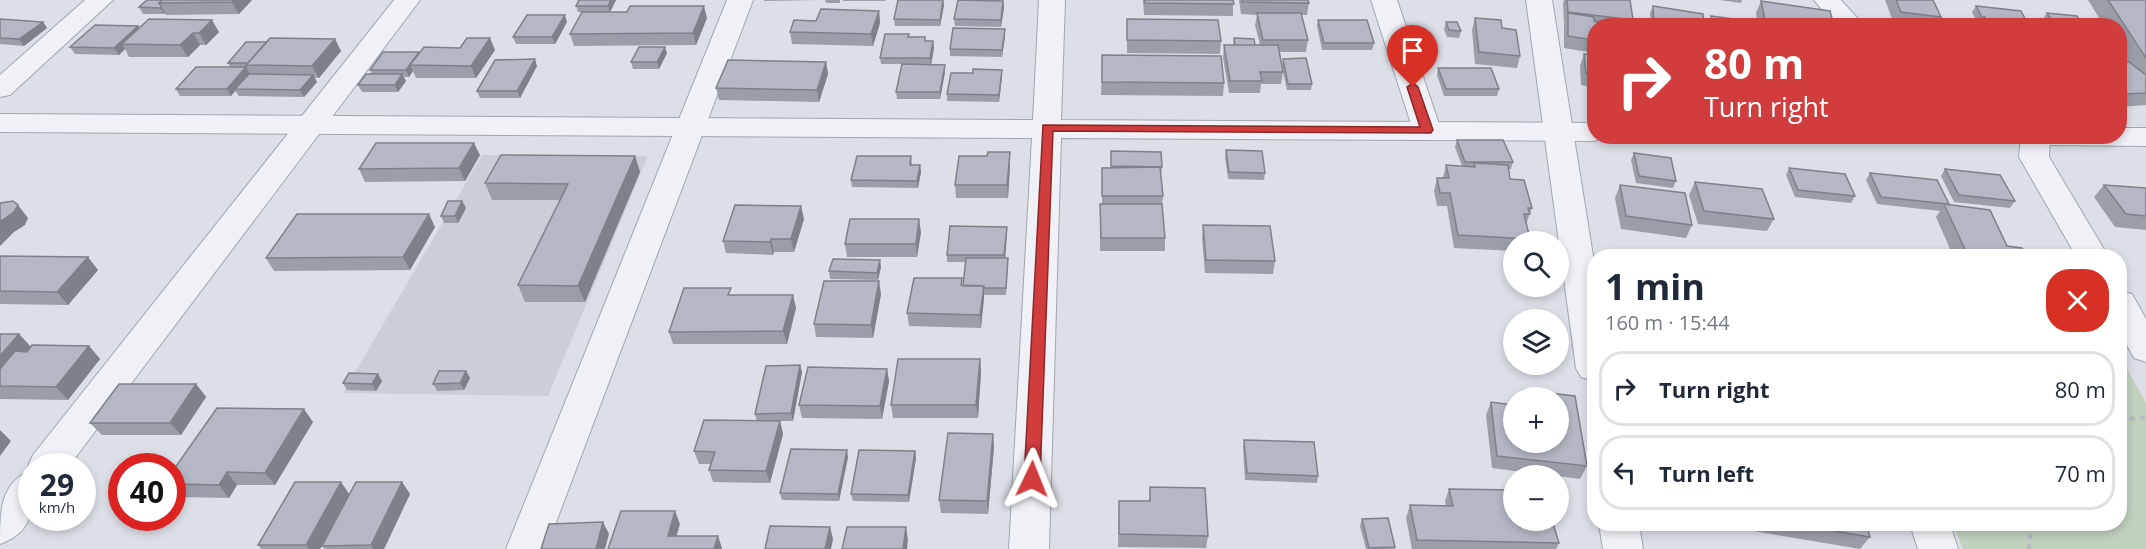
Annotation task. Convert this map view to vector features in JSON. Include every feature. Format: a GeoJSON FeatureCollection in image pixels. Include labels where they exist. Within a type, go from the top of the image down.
{"type":"FeatureCollection","features":[{"type":"Feature","properties":{"kind":"street"},"geometry":{"type":"LineString","coordinates":[[0,89],[100,0]]}},
{"type":"Feature","properties":{"kind":"street"},"geometry":{"type":"LineString","coordinates":[[57,453],[407,0]]}},
{"type":"Feature","properties":{"kind":"street"},"geometry":{"type":"LineString","coordinates":[[526,549],[740,0]]}},
{"type":"Feature","properties":{"kind":"street"},"geometry":{"type":"LineString","coordinates":[[1029,549],[1052,0]]}},
{"type":"Feature","properties":{"kind":"street"},"geometry":{"type":"LineString","coordinates":[[1384,0],[1427,130]]}},
{"type":"Feature","properties":{"kind":"street"},"geometry":{"type":"LineString","coordinates":[[1539,0],[1587,322]]}},
{"type":"Feature","properties":{"kind":"street"},"geometry":{"type":"LineString","coordinates":[[1827,0],[1843,18]]}},
{"type":"Feature","properties":{"kind":"street"},"geometry":{"type":"LineString","coordinates":[[0,123],[1587,132]]}},
{"type":"Feature","properties":{"kind":"street"},"geometry":{"type":"LineString","coordinates":[[2127,137],[2146,137]]}},
{"type":"Feature","properties":{"kind":"street"},"geometry":{"type":"LineString","coordinates":[[2035,144],[2034,157],[2088,249]]}},
{"type":"Feature","properties":{"kind":"street"},"geometry":{"type":"LineString","coordinates":[[2127,317],[2137,337]]}},
{"type":"Feature","properties":{"kind":"street"},"geometry":{"type":"LineString","coordinates":[[0,527],[18,504]]}},
{"type":"Feature","properties":{"kind":"street"},"geometry":{"type":"LineString","coordinates":[[1620,531],[1623,549]]}},
{"type":"Feature","properties":{"kind":"street"},"geometry":{"type":"LineString","coordinates":[[1932,531],[1938,549]]}},
{"type":"Feature","properties":{"kind":"path"},"geometry":{"type":"LineString","coordinates":[[2127,419],[2146,417]]}},
{"type":"Feature","properties":{"kind":"path"},"geometry":{"type":"LineString","coordinates":[[2029,549],[2030,531]]}},
{"type":"Feature","properties":{"kind":"shaded area"},"geometry":{"type":"Polygon","coordinates":[[[482,155],[648,156],[548,396],[343,393],[482,155]]]}},
{"type":"Feature","properties":{"kind":"green space"},"geometry":{"type":"Polygon","coordinates":[[[2127,369],[2146,403],[2146,549],[1963,549],[1956,531],[2127,531],[2127,369]]]}},
{"type":"Feature","properties":{"kind":"building"},"geometry":{"type":"Polygon","coordinates":[[[147,0],[162,0],[159,3],[160,8],[139,7],[147,0]]]}},
{"type":"Feature","properties":{"kind":"building"},"geometry":{"type":"Polygon","coordinates":[[[162,0],[234,0],[232,2],[159,3],[162,0]]]}},
{"type":"Feature","properties":{"kind":"building"},"geometry":{"type":"Polygon","coordinates":[[[579,0],[611,0],[608,6],[576,6],[579,0]]]}},
{"type":"Feature","properties":{"kind":"building"},"geometry":{"type":"Polygon","coordinates":[[[898,0],[943,0],[940,20],[894,19],[898,0]]]}},
{"type":"Feature","properties":{"kind":"building"},"geometry":{"type":"Polygon","coordinates":[[[958,0],[1003,1],[1001,20],[954,19],[958,0]]]}},
{"type":"Feature","properties":{"kind":"building"},"geometry":{"type":"Polygon","coordinates":[[[1144,0],[1233,0],[1234,4],[1145,3],[1144,0]]]}},
{"type":"Feature","properties":{"kind":"building"},"geometry":{"type":"Polygon","coordinates":[[[1242,0],[1308,0],[1309,3],[1242,2],[1242,0]]]}},
{"type":"Feature","properties":{"kind":"building"},"geometry":{"type":"Polygon","coordinates":[[[1567,0],[1630,0],[1633,18],[1617,18],[1568,12],[1567,0]]]}},
{"type":"Feature","properties":{"kind":"building"},"geometry":{"type":"Polygon","coordinates":[[[1896,0],[1933,0],[1941,17],[1901,12],[1896,0]]]}},
{"type":"Feature","properties":{"kind":"building"},"geometry":{"type":"Polygon","coordinates":[[[2108,0],[2146,0],[2146,58],[2127,29],[2127,18],[2120,18],[2108,0]]]}},
{"type":"Feature","properties":{"kind":"building"},"geometry":{"type":"Polygon","coordinates":[[[1761,1],[1830,11],[1832,18],[1765,18],[1761,1]]]}},
{"type":"Feature","properties":{"kind":"building"},"geometry":{"type":"Polygon","coordinates":[[[630,6],[704,6],[693,33],[570,34],[582,12],[627,12],[630,6]]]}},
{"type":"Feature","properties":{"kind":"building"},"geometry":{"type":"Polygon","coordinates":[[[1653,6],[1703,14],[1703,18],[1654,18],[1653,6]]]}},
{"type":"Feature","properties":{"kind":"building"},"geometry":{"type":"Polygon","coordinates":[[[1976,6],[2021,11],[2025,18],[1985,18],[1982,17],[1976,6]]]}},
{"type":"Feature","properties":{"kind":"building"},"geometry":{"type":"Polygon","coordinates":[[[821,9],[879,11],[871,34],[790,32],[794,20],[816,21],[821,9]]]}},
{"type":"Feature","properties":{"kind":"building"},"geometry":{"type":"Polygon","coordinates":[[[1257,13],[1301,13],[1308,40],[1263,40],[1257,13]]]}},
{"type":"Feature","properties":{"kind":"building"},"geometry":{"type":"Polygon","coordinates":[[[1568,13],[1594,17],[1587,18],[1587,39],[1568,36],[1568,13]]]}},
{"type":"Feature","properties":{"kind":"building"},"geometry":{"type":"Polygon","coordinates":[[[2047,13],[2078,18],[2050,18],[2047,13]]]}},
{"type":"Feature","properties":{"kind":"building"},"geometry":{"type":"Polygon","coordinates":[[[527,15],[565,15],[552,37],[513,37],[527,15]]]}},
{"type":"Feature","properties":{"kind":"building"},"geometry":{"type":"Polygon","coordinates":[[[1475,18],[1501,20],[1502,28],[1516,30],[1520,56],[1479,52],[1475,18]]]}},
{"type":"Feature","properties":{"kind":"building"},"geometry":{"type":"Polygon","coordinates":[[[0,19],[43,22],[19,39],[0,38],[0,19]]]}},
{"type":"Feature","properties":{"kind":"building"},"geometry":{"type":"Polygon","coordinates":[[[149,19],[212,20],[199,33],[193,33],[180,45],[122,44],[149,19]]]}},
{"type":"Feature","properties":{"kind":"building"},"geometry":{"type":"Polygon","coordinates":[[[1127,19],[1218,20],[1221,41],[1127,40],[1127,19]]]}},
{"type":"Feature","properties":{"kind":"building"},"geometry":{"type":"Polygon","coordinates":[[[1318,20],[1367,20],[1374,43],[1324,43],[1318,20]]]}},
{"type":"Feature","properties":{"kind":"building"},"geometry":{"type":"Polygon","coordinates":[[[1446,22],[1457,22],[1461,31],[1449,30],[1446,22]]]}},
{"type":"Feature","properties":{"kind":"building"},"geometry":{"type":"Polygon","coordinates":[[[95,25],[138,26],[114,48],[70,47],[95,25]]]}},
{"type":"Feature","properties":{"kind":"building"},"geometry":{"type":"Polygon","coordinates":[[[953,28],[1005,29],[1002,50],[950,49],[953,28]]]}},
{"type":"Feature","properties":{"kind":"building"},"geometry":{"type":"Polygon","coordinates":[[[885,34],[909,34],[908,37],[925,37],[925,41],[933,41],[930,58],[880,58],[885,34]]]}},
{"type":"Feature","properties":{"kind":"building"},"geometry":{"type":"Polygon","coordinates":[[[270,38],[335,39],[312,66],[246,65],[270,38]]]}},
{"type":"Feature","properties":{"kind":"building"},"geometry":{"type":"Polygon","coordinates":[[[467,38],[490,38],[471,66],[410,65],[424,47],[460,48],[467,38]]]}},
{"type":"Feature","properties":{"kind":"building"},"geometry":{"type":"Polygon","coordinates":[[[1234,38],[1254,39],[1255,45],[1235,45],[1234,38]]]}},
{"type":"Feature","properties":{"kind":"building"},"geometry":{"type":"Polygon","coordinates":[[[246,42],[267,42],[248,63],[228,63],[246,42]]]}},
{"type":"Feature","properties":{"kind":"building"},"geometry":{"type":"Polygon","coordinates":[[[1224,45],[1278,45],[1283,72],[1260,72],[1262,81],[1230,81],[1224,45]]]}},
{"type":"Feature","properties":{"kind":"building"},"geometry":{"type":"Polygon","coordinates":[[[639,47],[665,47],[657,62],[631,62],[639,47]]]}},
{"type":"Feature","properties":{"kind":"building"},"geometry":{"type":"Polygon","coordinates":[[[383,52],[419,52],[406,70],[370,70],[383,52]]]}},
{"type":"Feature","properties":{"kind":"building"},"geometry":{"type":"Polygon","coordinates":[[[1584,54],[1587,54],[1586,73],[1584,54]]]}},
{"type":"Feature","properties":{"kind":"building"},"geometry":{"type":"Polygon","coordinates":[[[1102,55],[1221,56],[1224,83],[1102,82],[1102,55]]]}},
{"type":"Feature","properties":{"kind":"building"},"geometry":{"type":"Polygon","coordinates":[[[1306,58],[1312,84],[1288,84],[1283,59],[1306,58]]]}},
{"type":"Feature","properties":{"kind":"building"},"geometry":{"type":"Polygon","coordinates":[[[535,59],[517,91],[477,91],[495,60],[535,59]]]}},
{"type":"Feature","properties":{"kind":"building"},"geometry":{"type":"Polygon","coordinates":[[[728,60],[826,62],[817,90],[716,88],[728,60]]]}},
{"type":"Feature","properties":{"kind":"building"},"geometry":{"type":"Polygon","coordinates":[[[2127,62],[2146,75],[2146,93],[2127,94],[2127,62]]]}},
{"type":"Feature","properties":{"kind":"building"},"geometry":{"type":"Polygon","coordinates":[[[902,64],[945,65],[940,92],[896,92],[902,64]]]}},
{"type":"Feature","properties":{"kind":"building"},"geometry":{"type":"Polygon","coordinates":[[[196,67],[246,67],[227,89],[176,89],[196,67]]]}},
{"type":"Feature","properties":{"kind":"building"},"geometry":{"type":"Polygon","coordinates":[[[1438,68],[1491,68],[1499,89],[1446,89],[1438,68]]]}},
{"type":"Feature","properties":{"kind":"building"},"geometry":{"type":"Polygon","coordinates":[[[973,69],[1002,70],[999,95],[947,94],[951,73],[973,73],[973,69]]]}},
{"type":"Feature","properties":{"kind":"building"},"geometry":{"type":"Polygon","coordinates":[[[249,74],[313,75],[300,90],[235,89],[249,74]]]}},
{"type":"Feature","properties":{"kind":"building"},"geometry":{"type":"Polygon","coordinates":[[[366,74],[402,74],[395,85],[358,85],[366,74]]]}},
{"type":"Feature","properties":{"kind":"building"},"geometry":{"type":"Polygon","coordinates":[[[1457,140],[1503,140],[1513,162],[1465,162],[1457,140]]]}},
{"type":"Feature","properties":{"kind":"building"},"geometry":{"type":"Polygon","coordinates":[[[376,143],[474,143],[459,168],[359,169],[376,143]]]}},
{"type":"Feature","properties":{"kind":"building"},"geometry":{"type":"Polygon","coordinates":[[[1226,150],[1262,151],[1265,173],[1229,172],[1226,150]]]}},
{"type":"Feature","properties":{"kind":"building"},"geometry":{"type":"Polygon","coordinates":[[[1111,151],[1161,152],[1162,167],[1111,166],[1111,151]]]}},
{"type":"Feature","properties":{"kind":"building"},"geometry":{"type":"Polygon","coordinates":[[[988,152],[1010,152],[1007,185],[955,185],[959,156],[987,156],[988,152]]]}},
{"type":"Feature","properties":{"kind":"building"},"geometry":{"type":"Polygon","coordinates":[[[1634,153],[1671,158],[1676,181],[1639,176],[1634,153]]]}},
{"type":"Feature","properties":{"kind":"building"},"geometry":{"type":"Polygon","coordinates":[[[501,155],[635,156],[578,286],[518,285],[568,184],[485,183],[501,155]]]}},
{"type":"Feature","properties":{"kind":"building"},"geometry":{"type":"Polygon","coordinates":[[[857,156],[911,156],[910,165],[920,165],[917,181],[851,180],[857,156]]]}},
{"type":"Feature","properties":{"kind":"building"},"geometry":{"type":"Polygon","coordinates":[[[1474,163],[1508,165],[1510,179],[1524,180],[1532,208],[1528,208],[1530,214],[1524,214],[1528,231],[1503,231],[1503,238],[1458,235],[1450,193],[1440,193],[1437,178],[1449,178],[1446,165],[1475,167],[1474,163]]]}},
{"type":"Feature","properties":{"kind":"building"},"geometry":{"type":"Polygon","coordinates":[[[1160,167],[1163,196],[1102,196],[1102,168],[1160,167]]]}},
{"type":"Feature","properties":{"kind":"building"},"geometry":{"type":"Polygon","coordinates":[[[1789,168],[1845,174],[1855,196],[1798,190],[1789,168]]]}},
{"type":"Feature","properties":{"kind":"building"},"geometry":{"type":"Polygon","coordinates":[[[1945,169],[2000,175],[2015,201],[1959,195],[1945,169]]]}},
{"type":"Feature","properties":{"kind":"building"},"geometry":{"type":"Polygon","coordinates":[[[1870,173],[1937,180],[1949,204],[1881,197],[1870,173]]]}},
{"type":"Feature","properties":{"kind":"building"},"geometry":{"type":"Polygon","coordinates":[[[1695,182],[1762,189],[1774,219],[1704,211],[1695,182]]]}},
{"type":"Feature","properties":{"kind":"building"},"geometry":{"type":"Polygon","coordinates":[[[1620,185],[1685,193],[1692,225],[1626,216],[1620,185]]]}},
{"type":"Feature","properties":{"kind":"building"},"geometry":{"type":"Polygon","coordinates":[[[2104,185],[2146,188],[2146,216],[2126,214],[2104,185]]]}},
{"type":"Feature","properties":{"kind":"building"},"geometry":{"type":"Polygon","coordinates":[[[13,201],[18,205],[14,212],[0,222],[0,203],[13,201]]]}},
{"type":"Feature","properties":{"kind":"building"},"geometry":{"type":"Polygon","coordinates":[[[448,201],[462,201],[455,216],[441,216],[448,201]]]}},
{"type":"Feature","properties":{"kind":"building"},"geometry":{"type":"Polygon","coordinates":[[[1100,204],[1162,204],[1165,238],[1101,238],[1100,204]]]}},
{"type":"Feature","properties":{"kind":"building"},"geometry":{"type":"Polygon","coordinates":[[[1944,204],[1990,210],[2007,246],[2023,249],[1965,249],[1944,204]]]}},
{"type":"Feature","properties":{"kind":"building"},"geometry":{"type":"Polygon","coordinates":[[[735,205],[801,206],[791,239],[771,239],[770,242],[723,241],[735,205]]]}},
{"type":"Feature","properties":{"kind":"building"},"geometry":{"type":"Polygon","coordinates":[[[297,214],[429,214],[403,257],[266,258],[297,214]]]}},
{"type":"Feature","properties":{"kind":"building"},"geometry":{"type":"Polygon","coordinates":[[[850,219],[919,219],[916,244],[845,244],[850,219]]]}},
{"type":"Feature","properties":{"kind":"building"},"geometry":{"type":"Polygon","coordinates":[[[1203,225],[1270,226],[1275,261],[1206,260],[1203,225]]]}},
{"type":"Feature","properties":{"kind":"building"},"geometry":{"type":"Polygon","coordinates":[[[950,226],[1007,227],[1004,255],[947,255],[950,226]]]}},
{"type":"Feature","properties":{"kind":"building"},"geometry":{"type":"Polygon","coordinates":[[[0,256],[88,257],[57,292],[0,291],[0,256]]]}},
{"type":"Feature","properties":{"kind":"building"},"geometry":{"type":"Polygon","coordinates":[[[966,258],[1008,258],[1006,288],[963,286],[966,258]]]}},
{"type":"Feature","properties":{"kind":"building"},"geometry":{"type":"Polygon","coordinates":[[[833,259],[880,260],[877,273],[829,271],[833,259]]]}},
{"type":"Feature","properties":{"kind":"building"},"geometry":{"type":"Polygon","coordinates":[[[914,278],[962,278],[961,285],[984,286],[980,315],[907,313],[914,278]]]}},
{"type":"Feature","properties":{"kind":"building"},"geometry":{"type":"Polygon","coordinates":[[[824,281],[879,281],[871,325],[814,324],[824,281]]]}},
{"type":"Feature","properties":{"kind":"building"},"geometry":{"type":"Polygon","coordinates":[[[684,288],[731,288],[728,295],[793,295],[783,331],[669,332],[684,288]]]}},
{"type":"Feature","properties":{"kind":"building"},"geometry":{"type":"Polygon","coordinates":[[[0,334],[19,334],[0,356],[0,334]]]}},
{"type":"Feature","properties":{"kind":"building"},"geometry":{"type":"Polygon","coordinates":[[[32,345],[89,346],[56,387],[0,386],[0,369],[15,351],[27,352],[32,345]]]}},
{"type":"Feature","properties":{"kind":"building"},"geometry":{"type":"Polygon","coordinates":[[[898,359],[980,359],[976,405],[891,405],[898,359]]]}},
{"type":"Feature","properties":{"kind":"building"},"geometry":{"type":"Polygon","coordinates":[[[800,365],[791,413],[755,414],[766,366],[800,365]]]}},
{"type":"Feature","properties":{"kind":"building"},"geometry":{"type":"Polygon","coordinates":[[[808,367],[887,369],[880,406],[799,405],[808,367]]]}},
{"type":"Feature","properties":{"kind":"building"},"geometry":{"type":"Polygon","coordinates":[[[439,371],[466,371],[460,383],[433,384],[439,371]]]}},
{"type":"Feature","properties":{"kind":"building"},"geometry":{"type":"Polygon","coordinates":[[[349,373],[378,374],[372,384],[343,383],[349,373]]]}},
{"type":"Feature","properties":{"kind":"building"},"geometry":{"type":"Polygon","coordinates":[[[119,384],[196,384],[170,423],[90,423],[119,384]]]}},
{"type":"Feature","properties":{"kind":"building"},"geometry":{"type":"Polygon","coordinates":[[[1569,395],[1575,396],[1587,466],[1497,456],[1491,402],[1503,404],[1503,453],[1569,453],[1569,395]]]}},
{"type":"Feature","properties":{"kind":"building"},"geometry":{"type":"Polygon","coordinates":[[[217,408],[304,409],[265,473],[227,472],[219,485],[186,484],[185,453],[217,408]]]}},
{"type":"Feature","properties":{"kind":"building"},"geometry":{"type":"Polygon","coordinates":[[[704,420],[780,421],[766,471],[709,470],[715,452],[694,451],[704,420]]]}},
{"type":"Feature","properties":{"kind":"building"},"geometry":{"type":"Polygon","coordinates":[[[948,433],[993,434],[987,501],[939,500],[948,433]]]}},
{"type":"Feature","properties":{"kind":"building"},"geometry":{"type":"Polygon","coordinates":[[[1244,440],[1314,442],[1318,476],[1247,473],[1244,440]]]}},
{"type":"Feature","properties":{"kind":"building"},"geometry":{"type":"Polygon","coordinates":[[[791,449],[847,450],[838,494],[780,493],[791,449]]]}},
{"type":"Feature","properties":{"kind":"building"},"geometry":{"type":"Polygon","coordinates":[[[859,450],[915,451],[908,495],[851,494],[859,450]]]}},
{"type":"Feature","properties":{"kind":"building"},"geometry":{"type":"Polygon","coordinates":[[[295,482],[341,482],[306,545],[258,545],[295,482]]]}},
{"type":"Feature","properties":{"kind":"building"},"geometry":{"type":"Polygon","coordinates":[[[356,482],[402,482],[371,545],[322,546],[356,482]]]}},
{"type":"Feature","properties":{"kind":"building"},"geometry":{"type":"Polygon","coordinates":[[[1150,487],[1205,488],[1208,536],[1119,534],[1119,501],[1150,501],[1150,487]]]}},
{"type":"Feature","properties":{"kind":"building"},"geometry":{"type":"Polygon","coordinates":[[[1449,489],[1503,490],[1503,531],[1555,531],[1559,543],[1417,540],[1410,505],[1453,506],[1449,489]]]}},
{"type":"Feature","properties":{"kind":"building"},"geometry":{"type":"Polygon","coordinates":[[[621,511],[675,511],[668,536],[718,536],[714,549],[608,549],[621,511]]]}},
{"type":"Feature","properties":{"kind":"building"},"geometry":{"type":"Polygon","coordinates":[[[1388,518],[1395,547],[1369,548],[1362,519],[1388,518]]]}},
{"type":"Feature","properties":{"kind":"building"},"geometry":{"type":"Polygon","coordinates":[[[603,522],[596,549],[541,549],[549,524],[603,522]]]}},
{"type":"Feature","properties":{"kind":"building"},"geometry":{"type":"Polygon","coordinates":[[[770,526],[830,527],[825,549],[765,549],[770,526]]]}},
{"type":"Feature","properties":{"kind":"building"},"geometry":{"type":"Polygon","coordinates":[[[847,527],[906,527],[903,549],[842,549],[847,527]]]}},
{"type":"Feature","properties":{"kind":"building"},"geometry":{"type":"Polygon","coordinates":[[[1834,531],[1868,531],[1870,537],[1834,531]]]}},
{"type":"Feature","properties":{"kind":"route"},"geometry":{"type":"LineString","coordinates":[[1032,479],[1047,128],[1427,130],[1413,87]]}}]}
